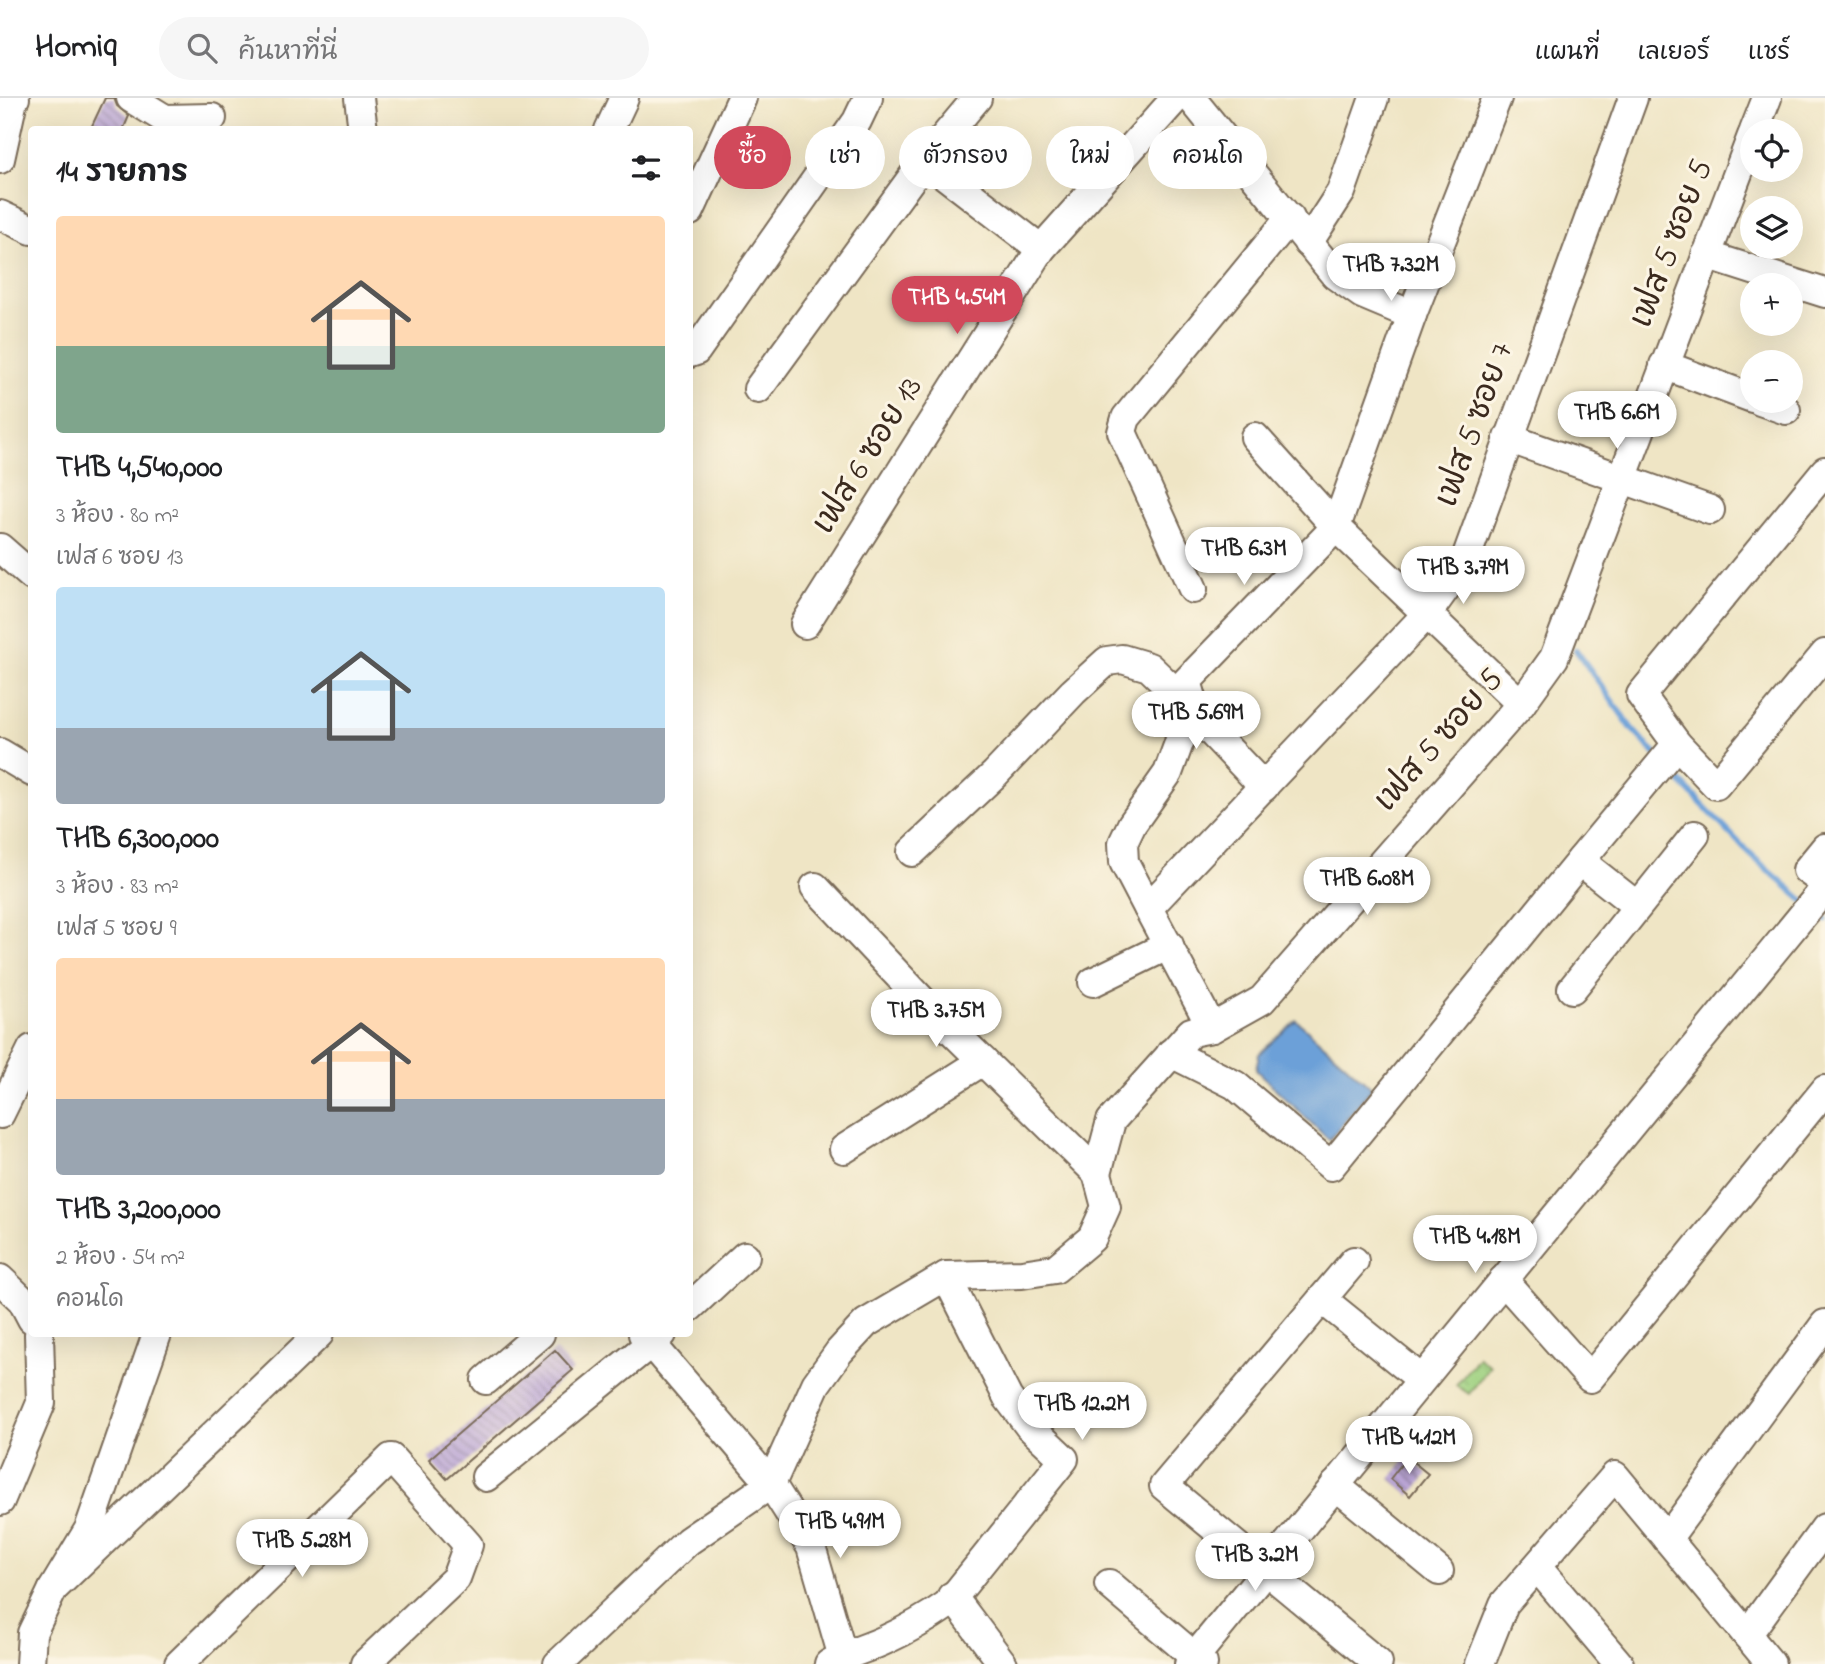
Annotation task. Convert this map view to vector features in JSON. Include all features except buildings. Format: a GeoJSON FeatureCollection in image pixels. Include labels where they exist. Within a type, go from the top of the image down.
{"type":"FeatureCollection","features":[{"type":"Feature","properties":{"kind":"street"},"geometry":{"type":"LineString","coordinates":[[0,159],[15,98]]}},
{"type":"Feature","properties":{"kind":"street"},"geometry":{"type":"LineString","coordinates":[[131,98],[165,119],[212,118]]}},
{"type":"Feature","properties":{"kind":"street"},"geometry":{"type":"LineString","coordinates":[[359,98],[362,126]]}},
{"type":"Feature","properties":{"kind":"street"},"geometry":{"type":"LineString","coordinates":[[611,126],[624,98]]}},
{"type":"Feature","properties":{"kind":"street"},"geometry":{"type":"LineString","coordinates":[[693,204],[741,98]]}},
{"type":"Feature","properties":{"kind":"street"},"geometry":{"type":"LineString","coordinates":[[693,352],[857,121],[868,98]]}},
{"type":"Feature","properties":{"kind":"street"},"geometry":{"type":"LineString","coordinates":[[954,126],[977,98]]}},
{"type":"Feature","properties":{"kind":"street","name":"เฟส 6 ซอย 13"},"geometry":{"type":"LineString","coordinates":[[805,624],[1041,249],[1176,98]]}},
{"type":"Feature","properties":{"kind":"street"},"geometry":{"type":"LineString","coordinates":[[1191,98],[1335,275],[1362,294],[1412,315]]}},
{"type":"Feature","properties":{"kind":"street"},"geometry":{"type":"LineString","coordinates":[[1308,243],[1341,192],[1374,98]]}},
{"type":"Feature","properties":{"kind":"street"},"geometry":{"type":"LineString","coordinates":[[1264,787],[1198,718],[1187,681],[1336,527],[1412,315],[1497,98]]}},
{"type":"Feature","properties":{"kind":"street","name":"เฟส 5 ซอย 7"},"geometry":{"type":"LineString","coordinates":[[1148,908],[1427,614],[1465,561],[1633,98]]}},
{"type":"Feature","properties":{"kind":"street"},"geometry":{"type":"LineString","coordinates":[[1759,119],[1767,98]]}},
{"type":"Feature","properties":{"kind":"street","name":"เฟส 5 ซอย 5"},"geometry":{"type":"LineString","coordinates":[[771,1484],[816,1384],[839,1352],[866,1323],[946,1276],[1022,1274],[1055,1269],[1092,1238],[1106,1206],[1097,1173],[1111,1121],[1191,1031],[1212,1028],[1262,1000],[1521,704],[1554,658],[1740,167]]}},
{"type":"Feature","properties":{"kind":"street"},"geometry":{"type":"LineString","coordinates":[[758,389],[904,189]]}},
{"type":"Feature","properties":{"kind":"street"},"geometry":{"type":"LineString","coordinates":[[963,189],[1041,249]]}},
{"type":"Feature","properties":{"kind":"street"},"geometry":{"type":"LineString","coordinates":[[0,215],[28,228]]}},
{"type":"Feature","properties":{"kind":"street"},"geometry":{"type":"LineString","coordinates":[[1193,589],[1122,432],[1126,418],[1290,218]]}},
{"type":"Feature","properties":{"kind":"street"},"geometry":{"type":"LineString","coordinates":[[1706,255],[1825,293]]}},
{"type":"Feature","properties":{"kind":"street"},"geometry":{"type":"LineString","coordinates":[[1664,365],[1740,394]]}},
{"type":"Feature","properties":{"kind":"street"},"geometry":{"type":"LineString","coordinates":[[1255,437],[1336,527],[1521,704]]}},
{"type":"Feature","properties":{"kind":"street"},"geometry":{"type":"LineString","coordinates":[[1508,438],[1710,510]]}},
{"type":"Feature","properties":{"kind":"street"},"geometry":{"type":"LineString","coordinates":[[1825,471],[1641,695],[1677,744],[1716,785],[1825,654]]}},
{"type":"Feature","properties":{"kind":"street"},"geometry":{"type":"LineString","coordinates":[[0,548],[28,572]]}},
{"type":"Feature","properties":{"kind":"street"},"geometry":{"type":"LineString","coordinates":[[912,852],[995,774],[1073,692],[1107,661],[1122,659],[1149,667],[1171,688],[1177,708],[1180,740],[1168,773],[1132,824],[1124,843],[1124,862],[1212,1028]]}},
{"type":"Feature","properties":{"kind":"street"},"geometry":{"type":"LineString","coordinates":[[1171,1053],[1235,1085],[1331,1166],[1677,744]]}},
{"type":"Feature","properties":{"kind":"street"},"geometry":{"type":"LineString","coordinates":[[0,753],[28,770]]}},
{"type":"Feature","properties":{"kind":"street"},"geometry":{"type":"LineString","coordinates":[[1572,989],[1695,835]]}},
{"type":"Feature","properties":{"kind":"street"},"geometry":{"type":"LineString","coordinates":[[1110,1584],[1196,1662],[1265,1570],[1817,897],[1807,870],[1825,848]]}},
{"type":"Feature","properties":{"kind":"street"},"geometry":{"type":"LineString","coordinates":[[1580,861],[1637,906]]}},
{"type":"Feature","properties":{"kind":"street"},"geometry":{"type":"LineString","coordinates":[[815,887],[983,1061],[1097,1173]]}},
{"type":"Feature","properties":{"kind":"street"},"geometry":{"type":"LineString","coordinates":[[1093,982],[1169,945]]}},
{"type":"Feature","properties":{"kind":"street"},"geometry":{"type":"LineString","coordinates":[[0,1114],[28,1057]]}},
{"type":"Feature","properties":{"kind":"street"},"geometry":{"type":"LineString","coordinates":[[844,1149],[983,1061]]}},
{"type":"Feature","properties":{"kind":"street"},"geometry":{"type":"LineString","coordinates":[[1503,1280],[1590,1378],[1825,1090]]}},
{"type":"Feature","properties":{"kind":"street"},"geometry":{"type":"LineString","coordinates":[[693,1304],[745,1256]]}},
{"type":"Feature","properties":{"kind":"street"},"geometry":{"type":"LineString","coordinates":[[1354,1261],[1164,1486],[1378,1664]]}},
{"type":"Feature","properties":{"kind":"street"},"geometry":{"type":"LineString","coordinates":[[486,1477],[652,1337],[771,1484],[811,1547],[839,1661],[928,1619],[948,1604],[1064,1459],[1029,1426],[1008,1398],[946,1276]]}},
{"type":"Feature","properties":{"kind":"street"},"geometry":{"type":"LineString","coordinates":[[0,1279],[28,1315]]}},
{"type":"Feature","properties":{"kind":"street"},"geometry":{"type":"LineString","coordinates":[[1322,1299],[1421,1379]]}},
{"type":"Feature","properties":{"kind":"street"},"geometry":{"type":"LineString","coordinates":[[1667,1539],[1825,1324]]}},
{"type":"Feature","properties":{"kind":"street"},"geometry":{"type":"LineString","coordinates":[[0,1501],[41,1403],[34,1337]]}},
{"type":"Feature","properties":{"kind":"street"},"geometry":{"type":"LineString","coordinates":[[30,1664],[32,1633],[53,1589],[89,1529],[156,1337]]}},
{"type":"Feature","properties":{"kind":"street"},"geometry":{"type":"LineString","coordinates":[[53,1589],[316,1337]]}},
{"type":"Feature","properties":{"kind":"street"},"geometry":{"type":"LineString","coordinates":[[486,1380],[536,1337]]}},
{"type":"Feature","properties":{"kind":"street"},"geometry":{"type":"LineString","coordinates":[[179,1664],[391,1458],[468,1545],[456,1578],[365,1664]]}},
{"type":"Feature","properties":{"kind":"street"},"geometry":{"type":"LineString","coordinates":[[1480,1664],[1504,1604],[1615,1476],[1771,1664]]}},
{"type":"Feature","properties":{"kind":"street"},"geometry":{"type":"LineString","coordinates":[[558,1664],[688,1541],[771,1484]]}},
{"type":"Feature","properties":{"kind":"street"},"geometry":{"type":"LineString","coordinates":[[1335,1485],[1438,1571]]}},
{"type":"Feature","properties":{"kind":"street"},"geometry":{"type":"LineString","coordinates":[[1747,1635],[1825,1528]]}},
{"type":"Feature","properties":{"kind":"street"},"geometry":{"type":"LineString","coordinates":[[1537,1567],[1619,1664]]}},
{"type":"Feature","properties":{"kind":"street"},"geometry":{"type":"LineString","coordinates":[[952,1596],[1003,1664]]}},
{"type":"Feature","properties":{"kind":"green space"},"geometry":{"type":"Polygon","coordinates":[[[1478,1357],[1490,1366],[1469,1394],[1456,1385],[1478,1357]]]}},
{"type":"Feature","properties":{"kind":"water"},"geometry":{"type":"Polygon","coordinates":[[[1296,1020],[1372,1088],[1329,1140],[1256,1070],[1259,1054],[1296,1020]]]}},
{"type":"Feature","properties":{"kind":"water"},"geometry":{"type":"Polygon","coordinates":[[[1431,1424],[1447,1437],[1428,1462],[1412,1450],[1431,1424]]]}},
{"type":"Feature","properties":{"kind":"waterway"},"geometry":{"type":"LineString","coordinates":[[1576,650],[1632,729],[1658,757]]}},
{"type":"Feature","properties":{"kind":"waterway"},"geometry":{"type":"LineString","coordinates":[[1667,768],[1751,855],[1805,902]]}},
{"type":"Feature","properties":{"kind":"waterway"},"geometry":{"type":"LineString","coordinates":[[1816,911],[1825,920]]}}]}
